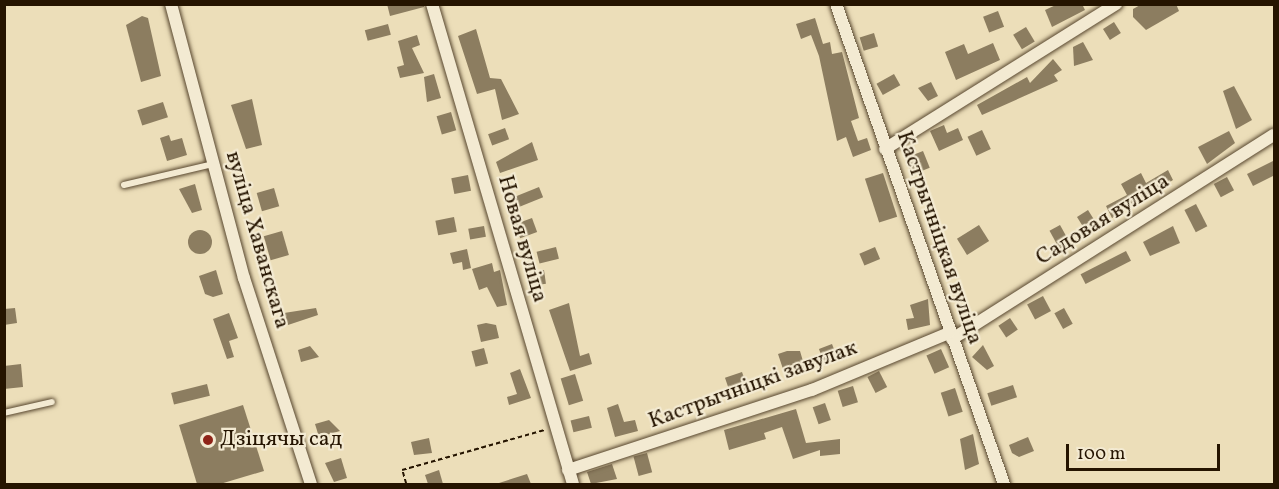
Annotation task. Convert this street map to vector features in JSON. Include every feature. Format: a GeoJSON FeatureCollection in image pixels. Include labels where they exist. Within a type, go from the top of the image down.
{"type":"FeatureCollection","features":[{"type":"Feature","properties":{"kind":"street","name":"вуліца Хаванскага"},"geometry":{"type":"LineString","coordinates":[[171,4],[213,164],[311,484]]}},
{"type":"Feature","properties":{"kind":"street","name":"Новая вуліца"},"geometry":{"type":"LineString","coordinates":[[432,4],[554,427],[573,484]]}},
{"type":"Feature","properties":{"kind":"street","name":"Кастрычніцкая вуліца"},"geometry":{"type":"LineString","coordinates":[[836,4],[950,336],[1004,484]]}},
{"type":"Feature","properties":{"kind":"street"},"geometry":{"type":"LineString","coordinates":[[885,149],[1116,4]]}},
{"type":"Feature","properties":{"kind":"street","name":"Садовая вуліца"},"geometry":{"type":"LineString","coordinates":[[950,336],[1275,135]]}},
{"type":"Feature","properties":{"kind":"street","name":"Кастрычніцкі завулак"},"geometry":{"type":"LineString","coordinates":[[568,470],[812,390],[950,336]]}},
{"type":"Feature","properties":{"kind":"lane"},"geometry":{"type":"LineString","coordinates":[[124,185],[213,164]]}},
{"type":"Feature","properties":{"kind":"lane"},"geometry":{"type":"LineString","coordinates":[[4,413],[52,402]]}},
{"type":"Feature","properties":{"kind":"path"},"geometry":{"type":"LineString","coordinates":[[406,484],[402,470],[554,427]]}},
{"type":"Feature","properties":{"kind":"building"},"geometry":{"type":"Polygon","coordinates":[[[387,4],[424,4],[424,7],[390,16],[387,4]]]}},
{"type":"Feature","properties":{"kind":"building"},"geometry":{"type":"Polygon","coordinates":[[[1058,4],[1082,4],[1085,10],[1052,27],[1045,10],[1058,4]]]}},
{"type":"Feature","properties":{"kind":"building"},"geometry":{"type":"Polygon","coordinates":[[[1142,4],[1176,4],[1179,11],[1146,30],[1133,17],[1133,9],[1142,4]]]}},
{"type":"Feature","properties":{"kind":"building"},"geometry":{"type":"Polygon","coordinates":[[[998,11],[1004,27],[989,33],[983,17],[998,11]]]}},
{"type":"Feature","properties":{"kind":"building"},"geometry":{"type":"Polygon","coordinates":[[[142,16],[148,18],[161,76],[141,82],[126,25],[142,16]]]}},
{"type":"Feature","properties":{"kind":"building"},"geometry":{"type":"Polygon","coordinates":[[[815,18],[823,44],[830,42],[832,54],[842,52],[859,118],[851,121],[858,141],[867,138],[871,150],[853,157],[846,137],[837,141],[819,56],[811,35],[801,39],[796,24],[815,18]]]}},
{"type":"Feature","properties":{"kind":"building"},"geometry":{"type":"Polygon","coordinates":[[[1114,22],[1121,33],[1110,40],[1103,29],[1114,22]]]}},
{"type":"Feature","properties":{"kind":"building"},"geometry":{"type":"Polygon","coordinates":[[[388,24],[391,35],[368,41],[365,30],[388,24]]]}},
{"type":"Feature","properties":{"kind":"building"},"geometry":{"type":"Polygon","coordinates":[[[1026,27],[1035,42],[1022,49],[1013,35],[1026,27]]]}},
{"type":"Feature","properties":{"kind":"building"},"geometry":{"type":"Polygon","coordinates":[[[476,29],[490,78],[501,79],[519,114],[502,120],[495,89],[477,94],[458,36],[476,29]]]}},
{"type":"Feature","properties":{"kind":"building"},"geometry":{"type":"Polygon","coordinates":[[[874,33],[878,46],[864,51],[860,37],[874,33]]]}},
{"type":"Feature","properties":{"kind":"building"},"geometry":{"type":"Polygon","coordinates":[[[417,35],[420,45],[412,48],[424,73],[400,78],[397,67],[404,65],[398,41],[417,35]]]}},
{"type":"Feature","properties":{"kind":"building"},"geometry":{"type":"Polygon","coordinates":[[[1083,42],[1093,60],[1074,66],[1073,47],[1083,42]]]}},
{"type":"Feature","properties":{"kind":"building"},"geometry":{"type":"Polygon","coordinates":[[[993,43],[1000,60],[956,80],[945,52],[964,44],[968,54],[993,43]]]}},
{"type":"Feature","properties":{"kind":"building"},"geometry":{"type":"Polygon","coordinates":[[[1053,59],[1062,70],[1054,75],[1058,81],[982,115],[977,105],[1027,77],[1030,83],[1053,59]]]}},
{"type":"Feature","properties":{"kind":"building"},"geometry":{"type":"Polygon","coordinates":[[[434,74],[441,98],[427,102],[424,77],[434,74]]]}},
{"type":"Feature","properties":{"kind":"building"},"geometry":{"type":"Polygon","coordinates":[[[894,74],[900,85],[883,95],[877,84],[894,74]]]}},
{"type":"Feature","properties":{"kind":"building"},"geometry":{"type":"Polygon","coordinates":[[[931,82],[938,96],[928,101],[918,88],[931,82]]]}},
{"type":"Feature","properties":{"kind":"building"},"geometry":{"type":"Polygon","coordinates":[[[1234,86],[1252,120],[1236,129],[1223,91],[1234,86]]]}},
{"type":"Feature","properties":{"kind":"building"},"geometry":{"type":"Polygon","coordinates":[[[252,99],[262,145],[246,149],[231,105],[252,99]]]}},
{"type":"Feature","properties":{"kind":"building"},"geometry":{"type":"Polygon","coordinates":[[[163,102],[168,117],[142,126],[137,110],[163,102]]]}},
{"type":"Feature","properties":{"kind":"building"},"geometry":{"type":"Polygon","coordinates":[[[451,112],[456,130],[442,134],[437,116],[451,112]]]}},
{"type":"Feature","properties":{"kind":"building"},"geometry":{"type":"Polygon","coordinates":[[[944,125],[947,133],[958,128],[963,140],[939,151],[930,131],[944,125]]]}},
{"type":"Feature","properties":{"kind":"building"},"geometry":{"type":"Polygon","coordinates":[[[505,128],[509,139],[492,145],[488,134],[505,128]]]}},
{"type":"Feature","properties":{"kind":"building"},"geometry":{"type":"Polygon","coordinates":[[[982,130],[991,149],[976,156],[967,137],[982,130]]]}},
{"type":"Feature","properties":{"kind":"building"},"geometry":{"type":"Polygon","coordinates":[[[1229,131],[1235,143],[1207,164],[1198,147],[1229,131]]]}},
{"type":"Feature","properties":{"kind":"building"},"geometry":{"type":"Polygon","coordinates":[[[169,135],[171,141],[182,138],[187,155],[167,161],[160,138],[169,135]]]}},
{"type":"Feature","properties":{"kind":"building"},"geometry":{"type":"Polygon","coordinates":[[[532,142],[538,160],[500,173],[496,162],[532,142]]]}},
{"type":"Feature","properties":{"kind":"building"},"geometry":{"type":"Polygon","coordinates":[[[923,151],[930,168],[912,175],[905,158],[923,151]]]}},
{"type":"Feature","properties":{"kind":"building"},"geometry":{"type":"Polygon","coordinates":[[[1275,160],[1275,175],[1253,186],[1247,174],[1275,160]]]}},
{"type":"Feature","properties":{"kind":"building"},"geometry":{"type":"Polygon","coordinates":[[[1168,170],[1173,180],[1112,218],[1106,206],[1127,195],[1121,184],[1141,173],[1146,183],[1168,170]]]}},
{"type":"Feature","properties":{"kind":"building"},"geometry":{"type":"Polygon","coordinates":[[[883,173],[897,217],[879,223],[865,179],[883,173]]]}},
{"type":"Feature","properties":{"kind":"building"},"geometry":{"type":"Polygon","coordinates":[[[468,175],[471,191],[454,194],[451,178],[468,175]]]}},
{"type":"Feature","properties":{"kind":"building"},"geometry":{"type":"Polygon","coordinates":[[[1227,177],[1234,190],[1221,197],[1214,184],[1227,177]]]}},
{"type":"Feature","properties":{"kind":"building"},"geometry":{"type":"Polygon","coordinates":[[[195,184],[202,210],[192,213],[179,189],[195,184]]]}},
{"type":"Feature","properties":{"kind":"building"},"geometry":{"type":"Polygon","coordinates":[[[539,187],[543,197],[510,211],[506,200],[539,187]]]}},
{"type":"Feature","properties":{"kind":"building"},"geometry":{"type":"Polygon","coordinates":[[[274,188],[279,206],[262,211],[257,193],[274,188]]]}},
{"type":"Feature","properties":{"kind":"building"},"geometry":{"type":"Polygon","coordinates":[[[1196,204],[1207,226],[1196,232],[1184,210],[1196,204]]]}},
{"type":"Feature","properties":{"kind":"building"},"geometry":{"type":"Polygon","coordinates":[[[1088,210],[1098,226],[1087,233],[1077,217],[1088,210]]]}},
{"type":"Feature","properties":{"kind":"building"},"geometry":{"type":"Polygon","coordinates":[[[454,217],[457,232],[438,235],[435,221],[454,217]]]}},
{"type":"Feature","properties":{"kind":"building"},"geometry":{"type":"Polygon","coordinates":[[[532,218],[537,232],[520,238],[515,224],[532,218]]]}},
{"type":"Feature","properties":{"kind":"building"},"geometry":{"type":"Polygon","coordinates":[[[979,225],[989,241],[967,255],[957,239],[979,225]]]}},
{"type":"Feature","properties":{"kind":"building"},"geometry":{"type":"Polygon","coordinates":[[[1060,225],[1070,243],[1060,249],[1050,231],[1060,225]]]}},
{"type":"Feature","properties":{"kind":"building"},"geometry":{"type":"Polygon","coordinates":[[[484,226],[486,237],[470,240],[468,229],[484,226]]]}},
{"type":"Feature","properties":{"kind":"building"},"geometry":{"type":"Polygon","coordinates":[[[1173,226],[1180,243],[1150,256],[1143,242],[1173,226]]]}},
{"type":"Feature","properties":{"kind":"building"},"geometry":{"type":"Polygon","coordinates":[[[200,230],[205,231],[211,237],[211,247],[205,253],[200,254],[195,253],[189,247],[188,242],[189,237],[195,231],[200,230]]]}},
{"type":"Feature","properties":{"kind":"building"},"geometry":{"type":"Polygon","coordinates":[[[282,231],[289,255],[271,260],[264,236],[282,231]]]}},
{"type":"Feature","properties":{"kind":"building"},"geometry":{"type":"Polygon","coordinates":[[[556,247],[559,259],[539,263],[537,252],[556,247]]]}},
{"type":"Feature","properties":{"kind":"building"},"geometry":{"type":"Polygon","coordinates":[[[875,247],[880,259],[864,266],[859,254],[875,247]]]}},
{"type":"Feature","properties":{"kind":"building"},"geometry":{"type":"Polygon","coordinates":[[[467,249],[471,268],[463,270],[462,262],[453,264],[450,253],[467,249]]]}},
{"type":"Feature","properties":{"kind":"building"},"geometry":{"type":"Polygon","coordinates":[[[1126,251],[1131,261],[1086,284],[1081,274],[1126,251]]]}},
{"type":"Feature","properties":{"kind":"building"},"geometry":{"type":"Polygon","coordinates":[[[492,263],[494,272],[500,270],[507,305],[497,307],[487,287],[479,290],[472,269],[492,263]]]}},
{"type":"Feature","properties":{"kind":"building"},"geometry":{"type":"Polygon","coordinates":[[[216,270],[223,294],[213,297],[205,294],[199,276],[216,270]]]}},
{"type":"Feature","properties":{"kind":"building"},"geometry":{"type":"Polygon","coordinates":[[[544,270],[546,284],[528,286],[526,273],[544,270]]]}},
{"type":"Feature","properties":{"kind":"building"},"geometry":{"type":"Polygon","coordinates":[[[1043,296],[1051,311],[1035,319],[1027,304],[1043,296]]]}},
{"type":"Feature","properties":{"kind":"building"},"geometry":{"type":"Polygon","coordinates":[[[928,299],[930,325],[908,330],[906,319],[914,318],[910,305],[928,299]]]}},
{"type":"Feature","properties":{"kind":"building"},"geometry":{"type":"Polygon","coordinates":[[[569,303],[580,356],[589,353],[592,364],[570,371],[549,310],[569,303]]]}},
{"type":"Feature","properties":{"kind":"building"},"geometry":{"type":"Polygon","coordinates":[[[15,308],[17,323],[4,325],[4,309],[15,308]]]}},
{"type":"Feature","properties":{"kind":"building"},"geometry":{"type":"Polygon","coordinates":[[[316,308],[318,315],[288,325],[284,313],[316,308]]]}},
{"type":"Feature","properties":{"kind":"building"},"geometry":{"type":"Polygon","coordinates":[[[1064,308],[1073,324],[1063,329],[1054,313],[1064,308]]]}},
{"type":"Feature","properties":{"kind":"building"},"geometry":{"type":"Polygon","coordinates":[[[229,313],[238,338],[229,341],[234,357],[227,359],[213,319],[229,313]]]}},
{"type":"Feature","properties":{"kind":"building"},"geometry":{"type":"Polygon","coordinates":[[[1010,318],[1018,330],[1006,337],[998,326],[1010,318]]]}},
{"type":"Feature","properties":{"kind":"building"},"geometry":{"type":"Polygon","coordinates":[[[486,323],[496,325],[499,338],[481,342],[477,325],[486,323]]]}},
{"type":"Feature","properties":{"kind":"building"},"geometry":{"type":"Polygon","coordinates":[[[832,344],[838,360],[825,365],[819,349],[832,344]]]}},
{"type":"Feature","properties":{"kind":"building"},"geometry":{"type":"Polygon","coordinates":[[[983,345],[994,366],[987,370],[972,357],[983,345]]]}},
{"type":"Feature","properties":{"kind":"building"},"geometry":{"type":"Polygon","coordinates":[[[310,346],[319,357],[301,362],[298,350],[310,346]]]}},
{"type":"Feature","properties":{"kind":"building"},"geometry":{"type":"Polygon","coordinates":[[[484,348],[488,363],[476,367],[471,351],[484,348]]]}},
{"type":"Feature","properties":{"kind":"building"},"geometry":{"type":"Polygon","coordinates":[[[941,349],[949,367],[935,374],[926,356],[941,349]]]}},
{"type":"Feature","properties":{"kind":"building"},"geometry":{"type":"Polygon","coordinates":[[[800,351],[805,368],[791,373],[789,367],[783,369],[778,354],[800,351]]]}},
{"type":"Feature","properties":{"kind":"building"},"geometry":{"type":"Polygon","coordinates":[[[21,364],[23,387],[4,389],[4,366],[21,364]]]}},
{"type":"Feature","properties":{"kind":"building"},"geometry":{"type":"Polygon","coordinates":[[[520,369],[531,398],[509,405],[507,397],[517,394],[510,373],[520,369]]]}},
{"type":"Feature","properties":{"kind":"building"},"geometry":{"type":"Polygon","coordinates":[[[879,371],[887,387],[876,393],[867,377],[879,371]]]}},
{"type":"Feature","properties":{"kind":"building"},"geometry":{"type":"Polygon","coordinates":[[[742,372],[748,389],[731,395],[725,378],[742,372]]]}},
{"type":"Feature","properties":{"kind":"building"},"geometry":{"type":"Polygon","coordinates":[[[575,374],[583,401],[569,405],[561,378],[575,374]]]}},
{"type":"Feature","properties":{"kind":"building"},"geometry":{"type":"Polygon","coordinates":[[[207,384],[210,396],[174,405],[171,393],[207,384]]]}},
{"type":"Feature","properties":{"kind":"building"},"geometry":{"type":"Polygon","coordinates":[[[1013,385],[1017,397],[991,406],[987,393],[1013,385]]]}},
{"type":"Feature","properties":{"kind":"building"},"geometry":{"type":"Polygon","coordinates":[[[853,386],[858,402],[843,407],[838,391],[853,386]]]}},
{"type":"Feature","properties":{"kind":"building"},"geometry":{"type":"Polygon","coordinates":[[[955,388],[963,412],[948,416],[941,393],[955,388]]]}},
{"type":"Feature","properties":{"kind":"building"},"geometry":{"type":"Polygon","coordinates":[[[825,403],[831,420],[819,424],[813,407],[825,403]]]}},
{"type":"Feature","properties":{"kind":"building"},"geometry":{"type":"Polygon","coordinates":[[[618,404],[624,422],[635,420],[638,431],[615,437],[607,408],[618,404]]]}},
{"type":"Feature","properties":{"kind":"building"},"geometry":{"type":"Polygon","coordinates":[[[243,405],[264,471],[220,484],[197,484],[179,425],[243,405]]]}},
{"type":"Feature","properties":{"kind":"building"},"geometry":{"type":"Polygon","coordinates":[[[796,409],[806,443],[840,439],[840,454],[820,456],[820,450],[793,459],[782,427],[764,433],[766,439],[729,450],[724,430],[796,409]]]}},
{"type":"Feature","properties":{"kind":"building"},"geometry":{"type":"Polygon","coordinates":[[[589,416],[592,428],[573,432],[571,421],[589,416]]]}},
{"type":"Feature","properties":{"kind":"building"},"geometry":{"type":"Polygon","coordinates":[[[329,420],[340,431],[319,437],[315,424],[329,420]]]}},
{"type":"Feature","properties":{"kind":"building"},"geometry":{"type":"Polygon","coordinates":[[[973,434],[979,464],[965,470],[960,439],[973,434]]]}},
{"type":"Feature","properties":{"kind":"building"},"geometry":{"type":"Polygon","coordinates":[[[1028,437],[1034,451],[1019,457],[1012,453],[1009,445],[1028,437]]]}},
{"type":"Feature","properties":{"kind":"building"},"geometry":{"type":"Polygon","coordinates":[[[429,438],[432,453],[414,455],[411,442],[429,438]]]}},
{"type":"Feature","properties":{"kind":"building"},"geometry":{"type":"Polygon","coordinates":[[[647,453],[652,472],[639,476],[633,457],[647,453]]]}},
{"type":"Feature","properties":{"kind":"building"},"geometry":{"type":"Polygon","coordinates":[[[341,458],[347,478],[334,482],[325,463],[341,458]]]}},
{"type":"Feature","properties":{"kind":"building"},"geometry":{"type":"Polygon","coordinates":[[[612,464],[617,479],[591,484],[587,472],[612,464]]]}},
{"type":"Feature","properties":{"kind":"building"},"geometry":{"type":"Polygon","coordinates":[[[439,470],[443,484],[428,484],[425,475],[439,470]]]}},
{"type":"Feature","properties":{"kind":"building"},"geometry":{"type":"Polygon","coordinates":[[[527,474],[531,484],[499,484],[499,483],[527,474]]]}},
{"type":"Feature","properties":{"kind":"place","name":"Дзіцячы сад"},"geometry":{"type":"Point","coordinates":[208,440]}}]}
